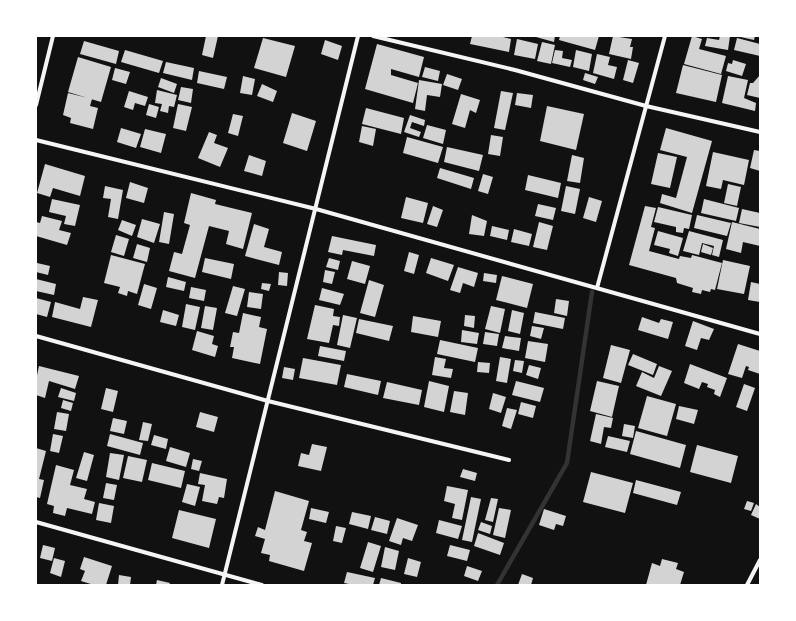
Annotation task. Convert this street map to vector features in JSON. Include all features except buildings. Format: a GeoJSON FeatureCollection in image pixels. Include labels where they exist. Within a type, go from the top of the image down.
{"type":"FeatureCollection","features":[{"type":"Feature","properties":{"kind":"street"},"geometry":{"type":"LineString","coordinates":[[36,105],[53,36]]}},
{"type":"Feature","properties":{"kind":"street"},"geometry":{"type":"LineString","coordinates":[[222,585],[358,36]]}},
{"type":"Feature","properties":{"kind":"street"},"geometry":{"type":"LineString","coordinates":[[373,36],[515,70],[646,106],[760,132]]}},
{"type":"Feature","properties":{"kind":"street"},"geometry":{"type":"LineString","coordinates":[[597,288],[665,36]]}},
{"type":"Feature","properties":{"kind":"street"},"geometry":{"type":"LineString","coordinates":[[36,140],[316,209],[760,334]]}},
{"type":"Feature","properties":{"kind":"street"},"geometry":{"type":"LineString","coordinates":[[36,336],[268,401],[509,460]]}},
{"type":"Feature","properties":{"kind":"street"},"geometry":{"type":"LineString","coordinates":[[36,522],[224,576],[262,585]]}},
{"type":"Feature","properties":{"kind":"street"},"geometry":{"type":"LineString","coordinates":[[747,585],[760,560]]}},
{"type":"Feature","properties":{"kind":"waterway"},"geometry":{"type":"LineString","coordinates":[[497,585],[567,463],[592,292]]}}]}
